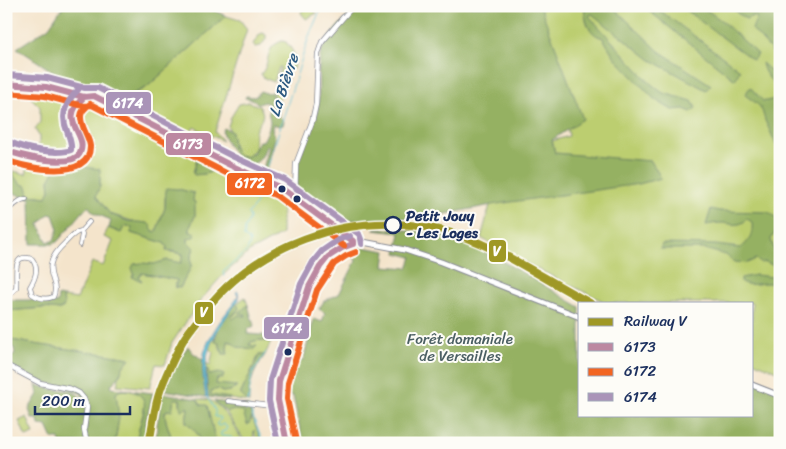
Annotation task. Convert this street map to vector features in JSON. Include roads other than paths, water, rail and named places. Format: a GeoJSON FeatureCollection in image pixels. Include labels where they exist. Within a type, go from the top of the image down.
{"type":"FeatureCollection","features":[{"type":"Feature","properties":{"kind":"main road"},"geometry":{"type":"LineString","coordinates":[[287,443],[279,407],[279,381],[309,288],[320,266],[328,257],[341,248],[363,242],[405,250],[442,262],[578,316]]}},
{"type":"Feature","properties":{"kind":"main road"},"geometry":{"type":"LineString","coordinates":[[754,386],[780,396]]}},
{"type":"Feature","properties":{"kind":"street"},"geometry":{"type":"LineString","coordinates":[[295,198],[296,164],[312,122],[316,104],[318,54],[322,42],[353,6]]}},
{"type":"Feature","properties":{"kind":"street"},"geometry":{"type":"LineString","coordinates":[[6,84],[46,88],[84,97],[94,96],[230,165],[276,186],[356,244]]}},
{"type":"Feature","properties":{"kind":"street"},"geometry":{"type":"LineString","coordinates":[[6,150],[14,155],[65,162],[74,159],[79,153],[81,146],[73,122],[73,112],[77,103],[84,97]]}},
{"type":"Feature","properties":{"kind":"street"},"geometry":{"type":"LineString","coordinates":[[6,208],[14,207],[21,200],[26,199]]}},
{"type":"Feature","properties":{"kind":"street"},"geometry":{"type":"LineString","coordinates":[[6,293],[11,293],[16,288],[17,264],[26,257],[33,261],[36,268],[35,278],[30,291],[40,298],[52,297],[55,290],[49,268],[52,259],[61,246],[76,232],[81,231],[89,222]]}},
{"type":"Feature","properties":{"kind":"street"},"geometry":{"type":"LineString","coordinates":[[80,245],[81,231]]}},
{"type":"Feature","properties":{"kind":"street"},"geometry":{"type":"LineString","coordinates":[[6,365],[40,383],[71,389],[81,395],[87,407],[84,429],[87,443]]}},
{"type":"Feature","properties":{"kind":"street"},"geometry":{"type":"LineString","coordinates":[[228,400],[279,407]]}},
{"type":"Feature","properties":{"kind":"water"},"geometry":{"type":"Polygon","coordinates":[[[238,291],[239,299],[222,323],[207,355],[206,381],[208,397],[206,397],[203,370],[204,353],[215,329],[236,300],[238,296],[236,292],[238,291]]]}},
{"type":"Feature","properties":{"kind":"waterway","name":"La Bièvre"},"geometry":{"type":"LineString","coordinates":[[311,6],[319,11]]}},
{"type":"Feature","properties":{"kind":"waterway","name":"La Bièvre"},"geometry":{"type":"LineString","coordinates":[[268,166],[309,36],[322,6]]}},
{"type":"Feature","properties":{"kind":"waterway","name":"La Bièvre"},"geometry":{"type":"LineString","coordinates":[[224,276],[223,272],[247,251],[250,243],[244,237],[245,228],[250,218],[248,213],[253,208],[265,185]]}},
{"type":"Feature","properties":{"kind":"waterway"},"geometry":{"type":"LineString","coordinates":[[248,402],[252,374],[266,352]]}},
{"type":"Feature","properties":{"kind":"waterway","name":"La Bièvre"},"geometry":{"type":"LineString","coordinates":[[207,397],[215,410],[215,417],[220,417],[221,419],[217,425],[223,424],[227,427],[225,431],[221,432],[221,436],[231,437],[233,441],[231,443]]}},
{"type":"Feature","properties":{"kind":"waterway"},"geometry":{"type":"LineString","coordinates":[[249,406],[263,443]]}},
{"type":"Feature","properties":{"kind":"rail line","name":"V"},"geometry":{"type":"LineString","coordinates":[[149,443],[156,403],[162,385],[190,330],[219,294],[245,271],[274,253],[305,239],[337,229],[371,225],[405,225],[440,230],[479,243],[498,252],[588,302]]}},
{"type":"Feature","properties":{"kind":"place","name":"Petit Jouy - Les Loges"},"geometry":{"type":"Point","coordinates":[393,225]}},
{"type":"Feature","properties":{"kind":"park label","name":"Forêt domaniale de Versailles"},"geometry":{"type":"Point","coordinates":[460,348]}}]}
